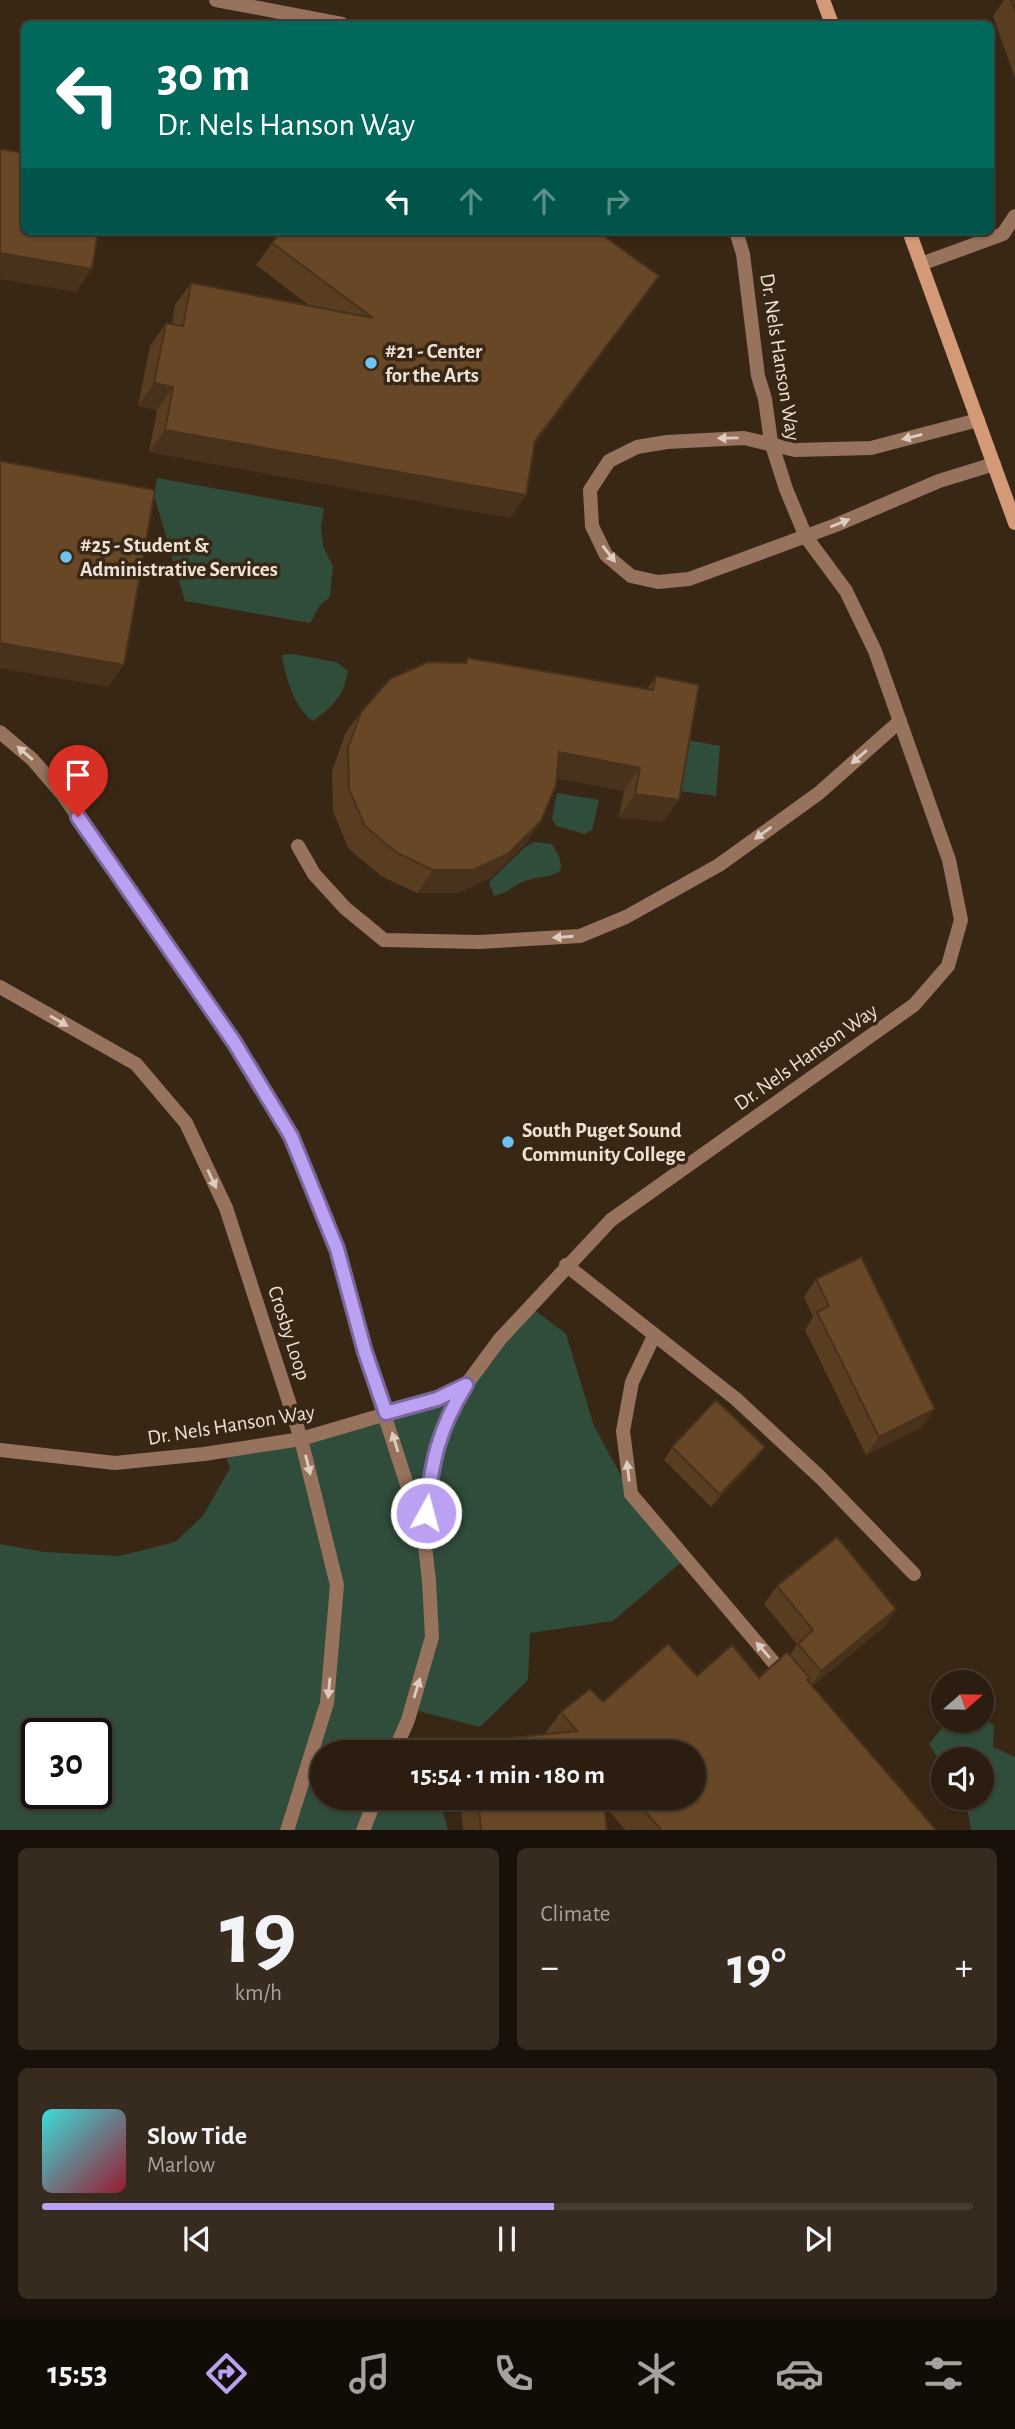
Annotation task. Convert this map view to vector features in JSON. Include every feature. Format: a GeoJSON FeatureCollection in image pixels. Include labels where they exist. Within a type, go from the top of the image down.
{"type":"FeatureCollection","features":[{"type":"Feature","properties":{"kind":"street"},"geometry":{"type":"LineString","coordinates":[[216,0],[326,21]]}},
{"type":"Feature","properties":{"kind":"street"},"geometry":{"type":"LineString","coordinates":[[823,0],[831,21]]}},
{"type":"Feature","properties":{"kind":"street"},"geometry":{"type":"LineString","coordinates":[[921,264],[1003,234],[1015,216]]}},
{"type":"Feature","properties":{"kind":"street","name":"Dr. Nels Hanson Way"},"geometry":{"type":"LineString","coordinates":[[0,1450],[115,1463],[301,1438],[437,1399],[466,1385],[500,1339],[532,1308],[566,1265],[611,1220],[914,1005],[948,966],[961,920],[952,872],[875,651],[846,591],[806,537],[771,442],[765,399],[758,376],[743,254],[737,235]]}},
{"type":"Feature","properties":{"kind":"street"},"geometry":{"type":"LineString","coordinates":[[910,235],[1015,523]]}},
{"type":"Feature","properties":{"kind":"street"},"geometry":{"type":"LineString","coordinates":[[978,420],[871,448],[795,450],[771,442],[744,438],[706,439],[636,447],[609,461],[590,490],[592,526],[606,555],[631,576],[658,582],[689,579],[806,537],[939,481],[994,464]]}},
{"type":"Feature","properties":{"kind":"street"},"geometry":{"type":"LineString","coordinates":[[298,846],[314,874],[337,899],[384,940],[479,942],[580,936],[626,917],[725,861],[818,793],[900,721]]}},
{"type":"Feature","properties":{"kind":"street"},"geometry":{"type":"LineString","coordinates":[[0,732],[32,759],[63,795],[234,1042],[291,1136],[337,1249],[365,1352],[424,1537]]}},
{"type":"Feature","properties":{"kind":"street","name":"Crosby Loop"},"geometry":{"type":"LineString","coordinates":[[0,987],[136,1065],[186,1123],[226,1208],[301,1438],[337,1585],[327,1703],[287,1830]]}},
{"type":"Feature","properties":{"kind":"street"},"geometry":{"type":"LineString","coordinates":[[566,1265],[736,1399],[821,1478],[914,1574]]}},
{"type":"Feature","properties":{"kind":"street"},"geometry":{"type":"LineString","coordinates":[[654,1336],[632,1382],[623,1431],[631,1494],[796,1688]]}},
{"type":"Feature","properties":{"kind":"street"},"geometry":{"type":"LineString","coordinates":[[399,1740],[408,1720],[432,1637],[424,1537],[432,1465],[446,1417],[466,1385]]}},
{"type":"Feature","properties":{"kind":"street"},"geometry":{"type":"LineString","coordinates":[[363,1830],[371,1810]]}},
{"type":"Feature","properties":{"kind":"green space"},"geometry":{"type":"Polygon","coordinates":[[[157,478],[324,508],[321,527],[323,546],[333,566],[330,597],[320,605],[310,623],[185,601],[154,495],[157,478]]]}},
{"type":"Feature","properties":{"kind":"green space"},"geometry":{"type":"Polygon","coordinates":[[[293,654],[336,662],[348,671],[337,700],[313,721],[301,709],[288,682],[282,655],[293,654]]]}},
{"type":"Feature","properties":{"kind":"green space"},"geometry":{"type":"Polygon","coordinates":[[[688,740],[720,746],[716,796],[680,791],[688,740]]]}},
{"type":"Feature","properties":{"kind":"green space"},"geometry":{"type":"Polygon","coordinates":[[[557,793],[599,800],[592,830],[584,834],[556,826],[552,818],[557,793]]]}},
{"type":"Feature","properties":{"kind":"green space"},"geometry":{"type":"Polygon","coordinates":[[[534,842],[552,844],[561,865],[560,870],[525,881],[494,896],[489,882],[525,847],[534,842]]]}},
{"type":"Feature","properties":{"kind":"green space"},"geometry":{"type":"Polygon","coordinates":[[[532,1308],[566,1334],[594,1426],[631,1494],[685,1559],[613,1621],[530,1633],[528,1680],[480,1727],[411,1709],[399,1740],[310,1740],[310,1810],[443,1810],[448,1830],[0,1830],[0,1544],[45,1552],[120,1556],[175,1542],[203,1516],[230,1468],[224,1451],[301,1439],[466,1385],[532,1308]]]}},
{"type":"Feature","properties":{"kind":"green space"},"geometry":{"type":"Polygon","coordinates":[[[938,1733],[994,1733],[993,1747],[931,1747],[929,1744],[938,1733]]]}},
{"type":"Feature","properties":{"kind":"green space"},"geometry":{"type":"Polygon","coordinates":[[[994,1747],[1015,1757],[1015,1830],[971,1830],[968,1810],[994,1810],[994,1747]]]}},
{"type":"Feature","properties":{"kind":"building"},"geometry":{"type":"Polygon","coordinates":[[[0,149],[21,152],[21,235],[97,235],[92,269],[0,253],[0,149]]]}},
{"type":"Feature","properties":{"kind":"building","name":"#21 - Center for the Arts"},"geometry":{"type":"Polygon","coordinates":[[[278,235],[603,235],[659,276],[535,441],[526,495],[165,430],[173,387],[154,383],[166,323],[183,326],[191,283],[373,318],[272,243],[278,235]]]}},
{"type":"Feature","properties":{"kind":"building","name":"#25 - Student & Administrative Services"},"geometry":{"type":"Polygon","coordinates":[[[0,461],[155,490],[124,665],[0,643],[0,461]]]}},
{"type":"Feature","properties":{"kind":"building"},"geometry":{"type":"Polygon","coordinates":[[[468,658],[653,690],[656,676],[699,685],[679,800],[635,794],[640,768],[559,752],[556,785],[541,821],[508,854],[473,870],[433,870],[397,853],[365,826],[349,789],[348,748],[361,712],[390,679],[428,662],[466,663],[468,658]]]}},
{"type":"Feature","properties":{"kind":"building"},"geometry":{"type":"Polygon","coordinates":[[[861,1257],[935,1409],[879,1437],[817,1312],[829,1306],[816,1279],[861,1257]]]}},
{"type":"Feature","properties":{"kind":"building"},"geometry":{"type":"Polygon","coordinates":[[[716,1400],[765,1447],[720,1495],[672,1447],[716,1400]]]}},
{"type":"Feature","properties":{"kind":"building"},"geometry":{"type":"Polygon","coordinates":[[[837,1537],[896,1609],[821,1671],[798,1644],[813,1630],[777,1586],[837,1537]]]}},
{"type":"Feature","properties":{"kind":"building"},"geometry":{"type":"Polygon","coordinates":[[[668,1644],[697,1676],[732,1645],[759,1678],[787,1652],[810,1678],[807,1680],[936,1830],[661,1830],[644,1810],[706,1810],[706,1740],[492,1740],[577,1731],[561,1712],[590,1689],[603,1702],[668,1644]]]}},
{"type":"Feature","properties":{"kind":"building"},"geometry":{"type":"Polygon","coordinates":[[[479,1810],[605,1810],[607,1830],[481,1830],[479,1810]]]}},
{"type":"Feature","properties":{"kind":"place","name":"#21 - Center for the Arts"},"geometry":{"type":"Point","coordinates":[371,363]}},
{"type":"Feature","properties":{"kind":"place","name":"#25 - Student & Administrative Services"},"geometry":{"type":"Point","coordinates":[66,557]}},
{"type":"Feature","properties":{"kind":"place","name":"South Puget Sound Community College"},"geometry":{"type":"Point","coordinates":[508,1142]}},
{"type":"Feature","properties":{"kind":"route"},"geometry":{"type":"LineString","coordinates":[[78,817],[234,1042],[291,1136],[337,1249],[365,1352],[386,1413],[437,1399],[466,1385],[446,1417],[432,1465],[426,1513]]}}]}
